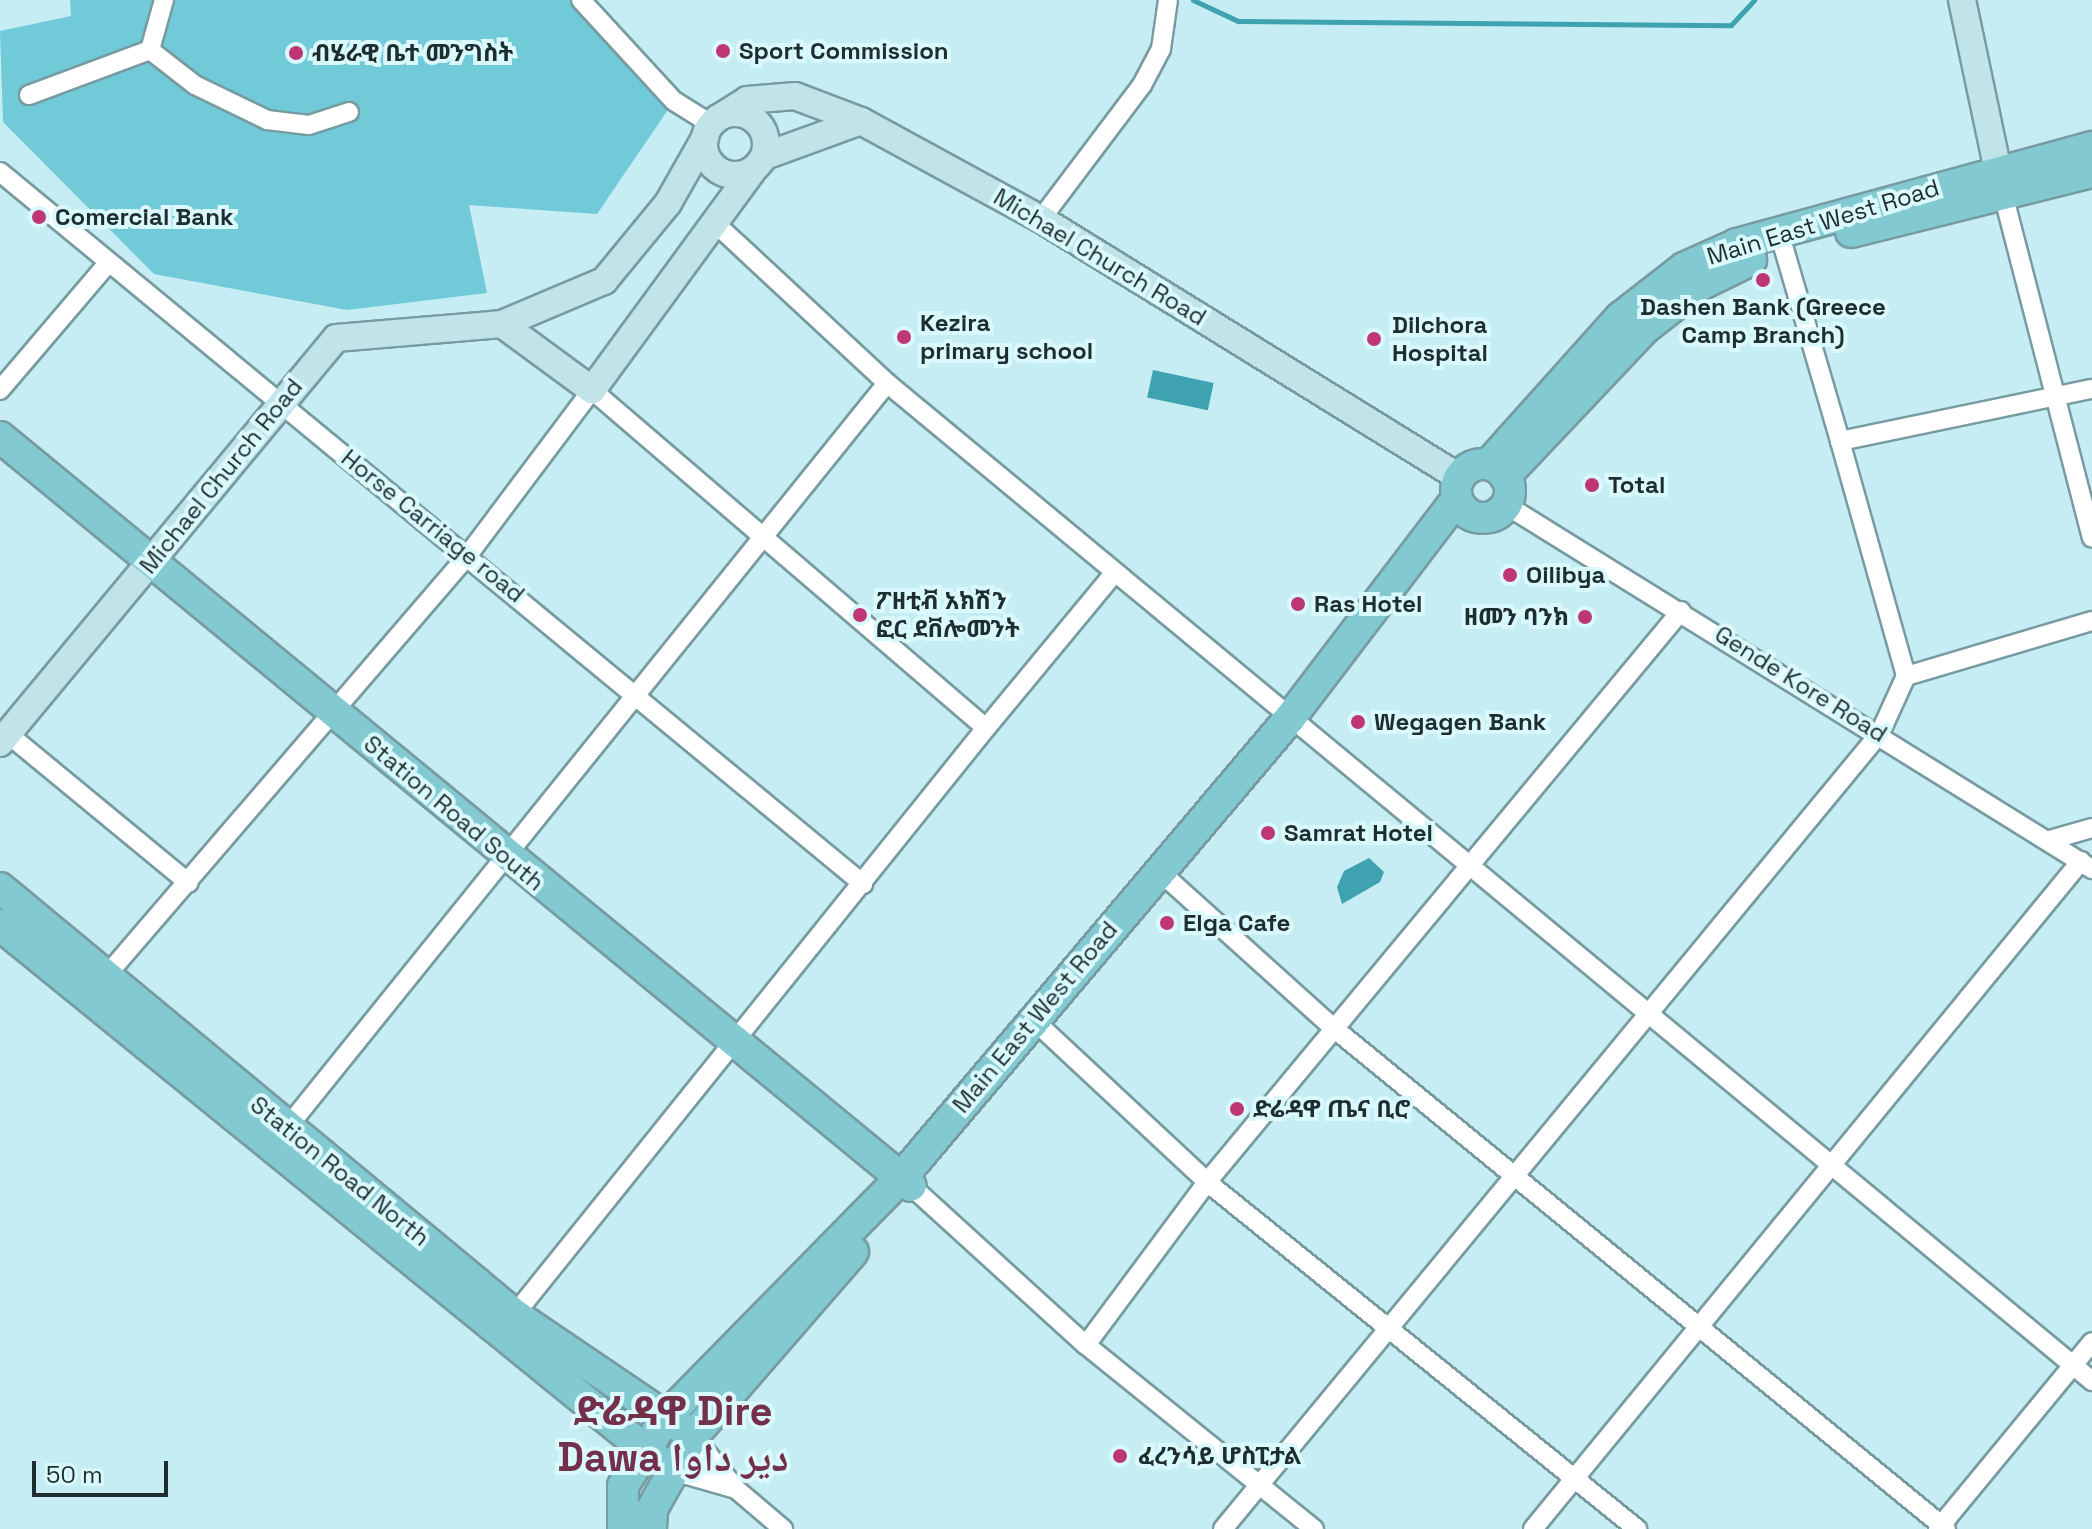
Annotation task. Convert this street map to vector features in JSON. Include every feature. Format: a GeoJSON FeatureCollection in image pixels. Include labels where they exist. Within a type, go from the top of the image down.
{"type":"FeatureCollection","features":[{"type":"Feature","properties":{"kind":"main road"},"geometry":{"type":"LineString","coordinates":[[1962,0],[2000,182]]}},
{"type":"Feature","properties":{"kind":"main road","name":"Michael Church Road"},"geometry":{"type":"LineString","coordinates":[[4,739],[282,403],[313,361],[351,332],[502,324],[604,281],[653,224],[713,125],[747,100],[795,96],[861,121],[1041,219],[1463,497]]}},
{"type":"Feature","properties":{"kind":"main road"},"geometry":{"type":"LineString","coordinates":[[502,324],[592,390],[717,225],[758,164],[760,124],[747,115],[713,125],[716,169],[734,176],[758,164],[861,121]]}},
{"type":"Feature","properties":{"kind":"main road","name":"Main East West Road"},"geometry":{"type":"LineString","coordinates":[[1500,482],[1561,401],[1667,309],[1720,273],[1783,240],[2000,182],[2092,147]]}},
{"type":"Feature","properties":{"kind":"main road","name":"Main East West Road"},"geometry":{"type":"LineString","coordinates":[[2000,182],[2092,172]]}},
{"type":"Feature","properties":{"kind":"main road","name":"Station Road South"},"geometry":{"type":"LineString","coordinates":[[0,437],[735,1046],[906,1182]]}},
{"type":"Feature","properties":{"kind":"main road"},"geometry":{"type":"LineString","coordinates":[[1500,482],[1487,518],[1463,497],[1500,482]]}},
{"type":"Feature","properties":{"kind":"main road","name":"Main East West Road"},"geometry":{"type":"LineString","coordinates":[[651,1529],[670,1470],[693,1436],[1163,874],[1295,722],[1463,497]]}},
{"type":"Feature","properties":{"kind":"main road","name":"Main East West Road"},"geometry":{"type":"LineString","coordinates":[[623,1529],[623,1486],[643,1449],[666,1417],[906,1182],[1041,1027],[1163,874]]}},
{"type":"Feature","properties":{"kind":"main road","name":"Station Road North"},"geometry":{"type":"LineString","coordinates":[[0,888],[97,987],[507,1324],[693,1436]]}},
{"type":"Feature","properties":{"kind":"main road","name":"Station Road North"},"geometry":{"type":"LineString","coordinates":[[0,925],[97,987],[286,1129],[670,1470]]}},
{"type":"Feature","properties":{"kind":"street"},"geometry":{"type":"LineString","coordinates":[[150,50],[164,0]]}},
{"type":"Feature","properties":{"kind":"street"},"geometry":{"type":"LineString","coordinates":[[581,0],[674,101],[713,125]]}},
{"type":"Feature","properties":{"kind":"street"},"geometry":{"type":"LineString","coordinates":[[1041,219],[1142,85],[1161,49],[1168,0]]}},
{"type":"Feature","properties":{"kind":"street"},"geometry":{"type":"LineString","coordinates":[[29,95],[150,50]]}},
{"type":"Feature","properties":{"kind":"street"},"geometry":{"type":"LineString","coordinates":[[150,50],[221,101],[267,120],[309,125],[349,112]]}},
{"type":"Feature","properties":{"kind":"street","name":"Horse Carriage road"},"geometry":{"type":"LineString","coordinates":[[0,172],[638,695],[863,884]]}},
{"type":"Feature","properties":{"kind":"street"},"geometry":{"type":"LineString","coordinates":[[2000,182],[2050,398],[2092,538]]}},
{"type":"Feature","properties":{"kind":"street"},"geometry":{"type":"LineString","coordinates":[[717,225],[887,383],[2092,1381]]}},
{"type":"Feature","properties":{"kind":"street"},"geometry":{"type":"LineString","coordinates":[[1223,1529],[1645,1013],[1880,733],[1906,676],[1783,240]]}},
{"type":"Feature","properties":{"kind":"street"},"geometry":{"type":"LineString","coordinates":[[0,390],[109,262]]}},
{"type":"Feature","properties":{"kind":"street"},"geometry":{"type":"LineString","coordinates":[[286,1129],[887,383]]}},
{"type":"Feature","properties":{"kind":"street"},"geometry":{"type":"LineString","coordinates":[[1840,441],[2092,389]]}},
{"type":"Feature","properties":{"kind":"street"},"geometry":{"type":"LineString","coordinates":[[97,987],[468,555],[592,390],[986,728]]}},
{"type":"Feature","properties":{"kind":"street","name":"Gende Kore Road"},"geometry":{"type":"LineString","coordinates":[[1500,482],[1681,611],[2087,865]]}},
{"type":"Feature","properties":{"kind":"street"},"geometry":{"type":"LineString","coordinates":[[507,1324],[735,1046],[986,728],[1115,572]]}},
{"type":"Feature","properties":{"kind":"street"},"geometry":{"type":"LineString","coordinates":[[1086,1345],[1207,1182],[1681,611]]}},
{"type":"Feature","properties":{"kind":"street"},"geometry":{"type":"LineString","coordinates":[[1906,676],[2092,621]]}},
{"type":"Feature","properties":{"kind":"street"},"geometry":{"type":"LineString","coordinates":[[4,739],[189,883]]}},
{"type":"Feature","properties":{"kind":"street"},"geometry":{"type":"LineString","coordinates":[[2050,840],[2092,828]]}},
{"type":"Feature","properties":{"kind":"street"},"geometry":{"type":"LineString","coordinates":[[1533,1529],[2087,865]]}},
{"type":"Feature","properties":{"kind":"street"},"geometry":{"type":"LineString","coordinates":[[1163,874],[1336,1030],[1516,1170],[1702,1323],[1942,1528],[2092,1342]]}},
{"type":"Feature","properties":{"kind":"street"},"geometry":{"type":"LineString","coordinates":[[1041,1027],[1207,1182],[1637,1529]]}},
{"type":"Feature","properties":{"kind":"street"},"geometry":{"type":"LineString","coordinates":[[906,1182],[1086,1345],[1314,1529]]}},
{"type":"Feature","properties":{"kind":"street"},"geometry":{"type":"LineString","coordinates":[[693,1436],[736,1489],[783,1529]]}},
{"type":"Feature","properties":{"kind":"street"},"geometry":{"type":"LineString","coordinates":[[670,1470],[736,1489]]}},
{"type":"Feature","properties":{"kind":"shaded area"},"geometry":{"type":"Polygon","coordinates":[[[70,0],[584,0],[674,101],[597,214],[469,205],[487,293],[347,310],[154,274],[3,122],[0,31],[71,16],[70,0]]]}},
{"type":"Feature","properties":{"kind":"shaded area"},"geometry":{"type":"Polygon","coordinates":[[[1153,370],[1214,383],[1208,410],[1147,397],[1153,370]]]}},
{"type":"Feature","properties":{"kind":"shaded area"},"geometry":{"type":"Polygon","coordinates":[[[1369,858],[1384,872],[1380,882],[1342,904],[1337,887],[1344,871],[1369,858]]]}},
{"type":"Feature","properties":{"kind":"waterway"},"geometry":{"type":"LineString","coordinates":[[1193,0],[1238,21],[1731,25],[1754,0]]}},
{"type":"Feature","properties":{"kind":"place","name":"Sport Commission"},"geometry":{"type":"Point","coordinates":[723,51]}},
{"type":"Feature","properties":{"kind":"place","name":"ብሄራዊ ቤተ መንግስት"},"geometry":{"type":"Point","coordinates":[296,53]}},
{"type":"Feature","properties":{"kind":"place","name":"Comercial Bank"},"geometry":{"type":"Point","coordinates":[39,217]}},
{"type":"Feature","properties":{"kind":"place","name":"Dashen Bank (Greece Camp Branch)"},"geometry":{"type":"Point","coordinates":[1763,280]}},
{"type":"Feature","properties":{"kind":"place","name":"Kezira primary school"},"geometry":{"type":"Point","coordinates":[904,337]}},
{"type":"Feature","properties":{"kind":"place","name":"Dilchora Hospital"},"geometry":{"type":"Point","coordinates":[1374,339]}},
{"type":"Feature","properties":{"kind":"place","name":"Total"},"geometry":{"type":"Point","coordinates":[1592,485]}},
{"type":"Feature","properties":{"kind":"place","name":"Oilibya"},"geometry":{"type":"Point","coordinates":[1510,575]}},
{"type":"Feature","properties":{"kind":"place","name":"Ras Hotel"},"geometry":{"type":"Point","coordinates":[1298,604]}},
{"type":"Feature","properties":{"kind":"place","name":"ፖዘቲቭ አክሽን ፎር ደቨሎመንት"},"geometry":{"type":"Point","coordinates":[860,615]}},
{"type":"Feature","properties":{"kind":"place","name":"ዘመን ባንክ"},"geometry":{"type":"Point","coordinates":[1585,617]}},
{"type":"Feature","properties":{"kind":"place","name":"Wegagen Bank"},"geometry":{"type":"Point","coordinates":[1358,722]}},
{"type":"Feature","properties":{"kind":"place","name":"Samrat Hotel"},"geometry":{"type":"Point","coordinates":[1268,833]}},
{"type":"Feature","properties":{"kind":"place","name":"Elga Cafe"},"geometry":{"type":"Point","coordinates":[1167,923]}},
{"type":"Feature","properties":{"kind":"place","name":"ድሬዳዋ ጤና ቢሮ"},"geometry":{"type":"Point","coordinates":[1237,1109]}},
{"type":"Feature","properties":{"kind":"place","name":"ፈረንሳይ ሆስፒታል"},"geometry":{"type":"Point","coordinates":[1120,1456]}},
{"type":"Feature","properties":{"kind":"district","name":"ድሬዳዋ Dire Dawa دير داوا"},"geometry":{"type":"Point","coordinates":[673,1435]}}]}
